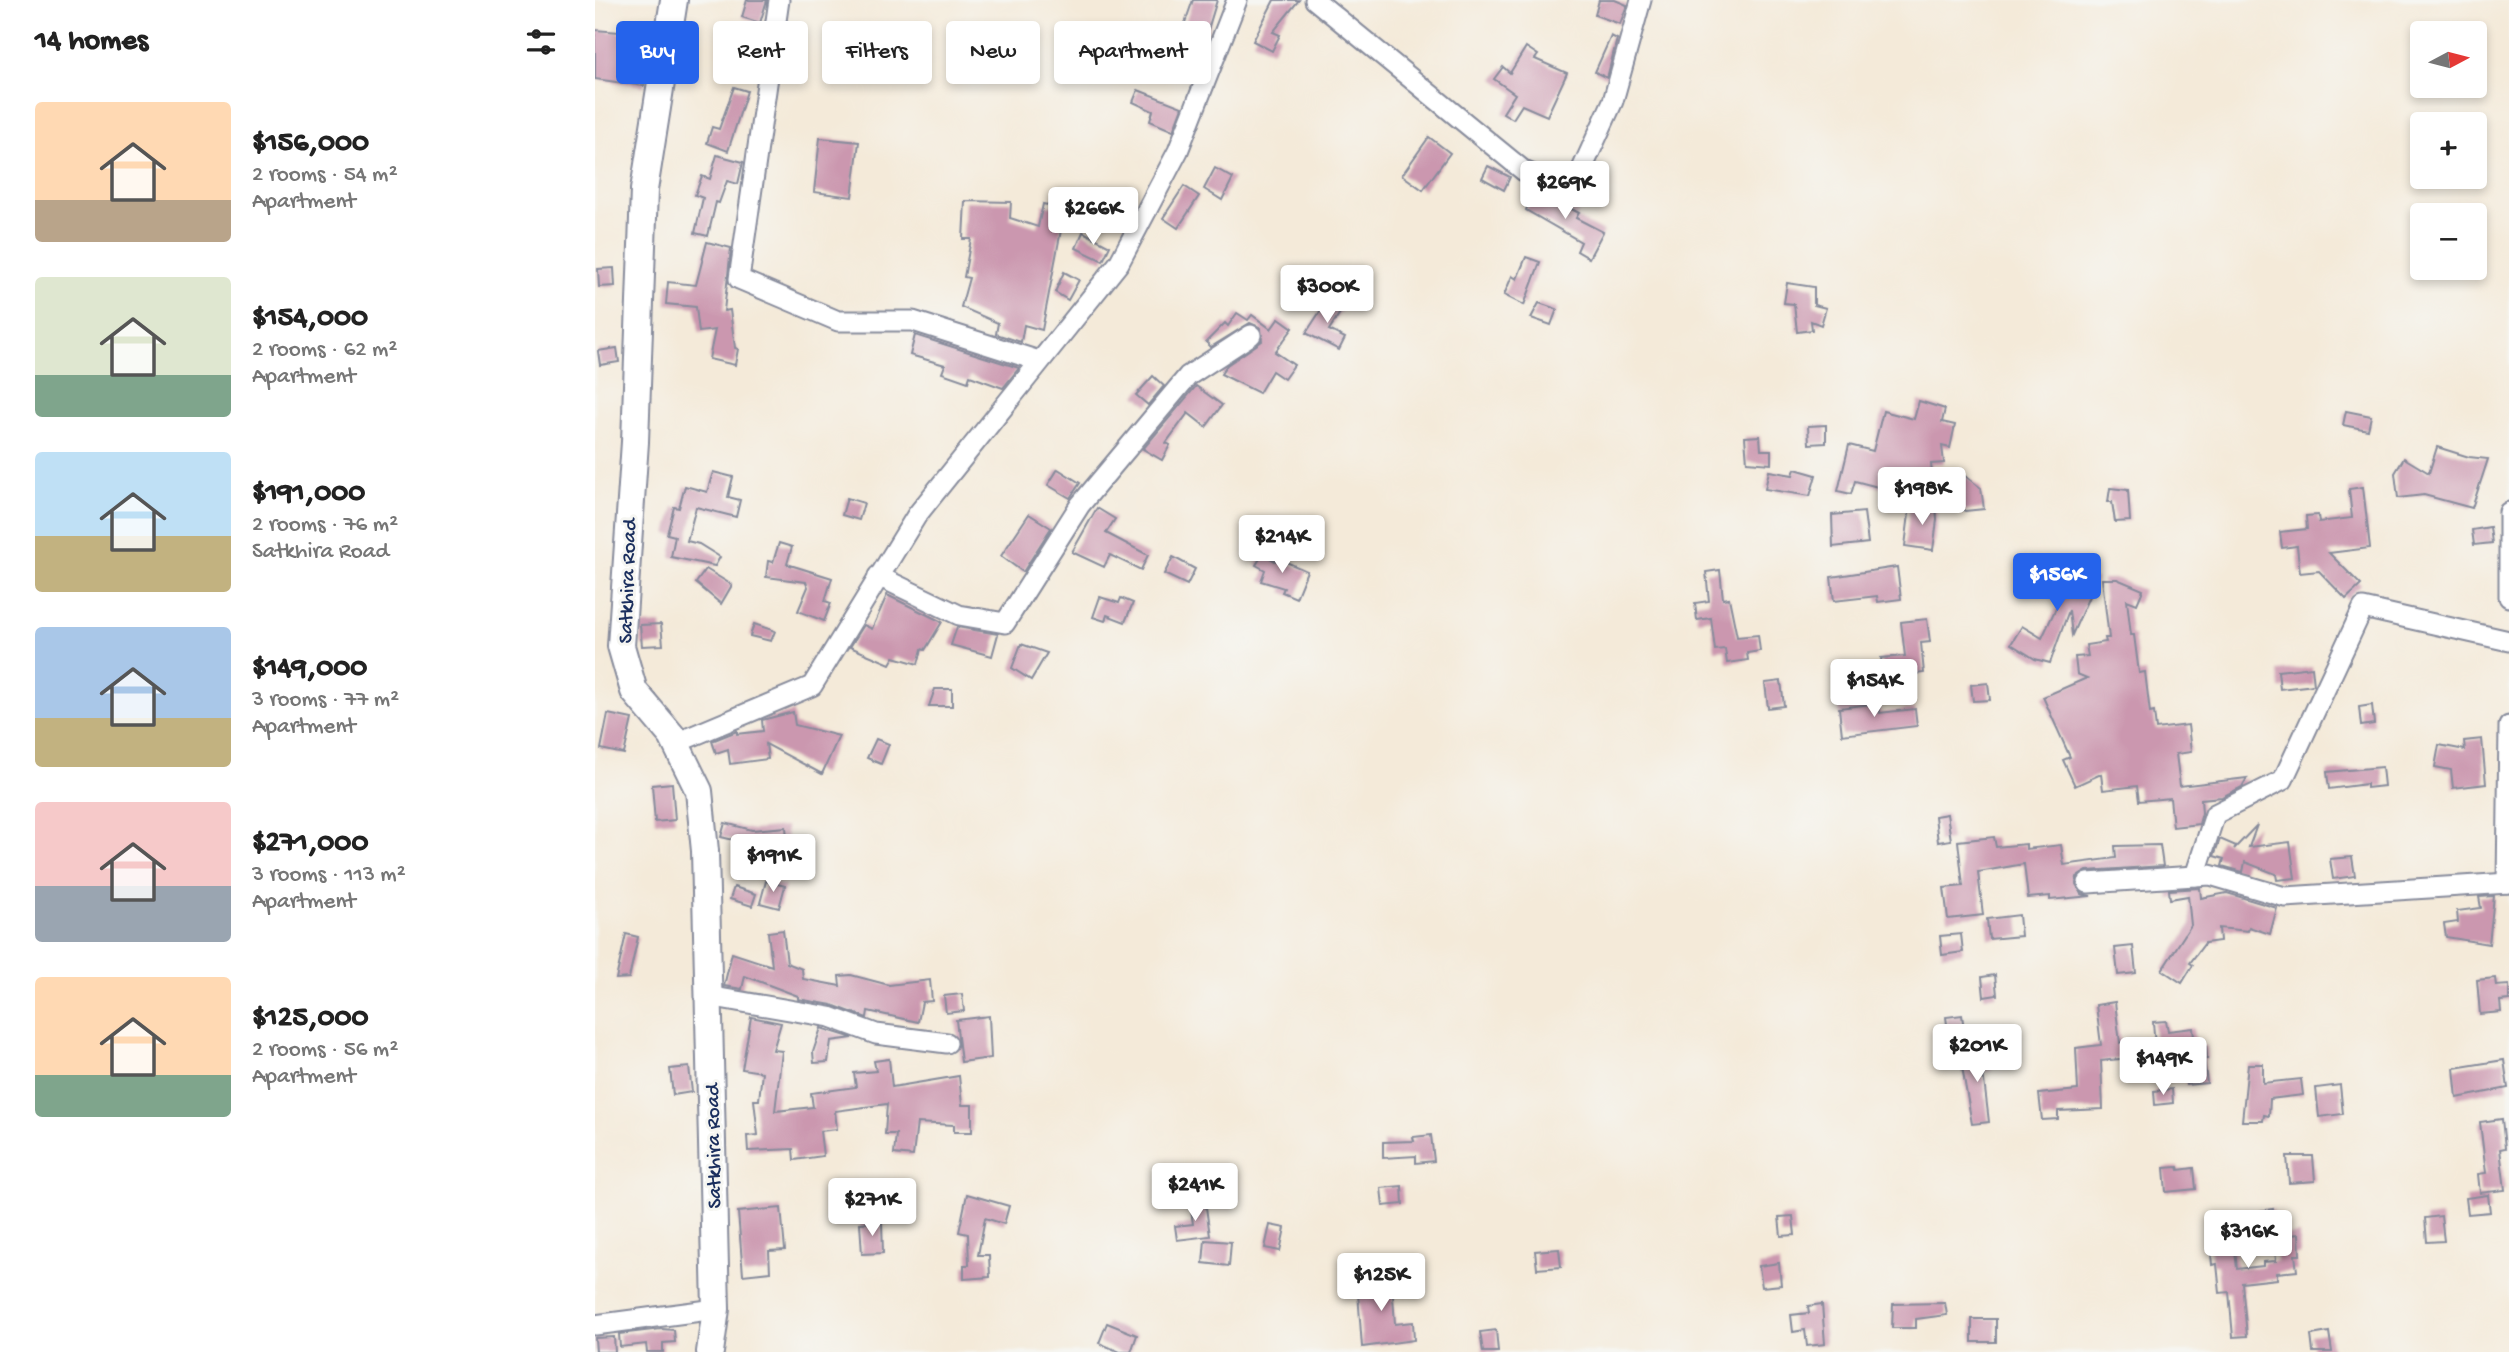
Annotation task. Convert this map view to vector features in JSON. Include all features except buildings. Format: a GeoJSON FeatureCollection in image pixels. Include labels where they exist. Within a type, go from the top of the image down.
{"type":"FeatureCollection","features":[{"type":"Feature","properties":{"kind":"main road","name":"Satkhira Road"},"geometry":{"type":"LineString","coordinates":[[674,0],[644,190],[635,442],[621,646],[634,691],[675,743],[699,791],[705,851],[716,1309],[710,1352]]}},
{"type":"Feature","properties":{"kind":"street"},"geometry":{"type":"LineString","coordinates":[[779,0],[739,279],[838,321],[912,321],[1039,361]]}},
{"type":"Feature","properties":{"kind":"street"},"geometry":{"type":"LineString","coordinates":[[675,743],[812,686],[916,515],[1119,263],[1178,151],[1237,0]]}},
{"type":"Feature","properties":{"kind":"street"},"geometry":{"type":"LineString","coordinates":[[1315,0],[1524,171],[1572,191],[1613,101],[1641,0]]}},
{"type":"Feature","properties":{"kind":"street"},"geometry":{"type":"LineString","coordinates":[[878,576],[959,615],[1005,623],[1080,505],[1188,376],[1251,335]]}},
{"type":"Feature","properties":{"kind":"street"},"geometry":{"type":"LineString","coordinates":[[2509,512],[2509,597]]}},
{"type":"Feature","properties":{"kind":"street"},"geometry":{"type":"LineString","coordinates":[[2195,876],[2215,814],[2283,780],[2363,608],[2509,642]]}},
{"type":"Feature","properties":{"kind":"street"},"geometry":{"type":"LineString","coordinates":[[2088,883],[2210,875],[2285,897],[2508,883],[2509,726]]}},
{"type":"Feature","properties":{"kind":"street"},"geometry":{"type":"LineString","coordinates":[[708,996],[830,1017],[876,1034],[947,1043]]}},
{"type":"Feature","properties":{"kind":"street"},"geometry":{"type":"LineString","coordinates":[[595,1325],[716,1309]]}}]}
